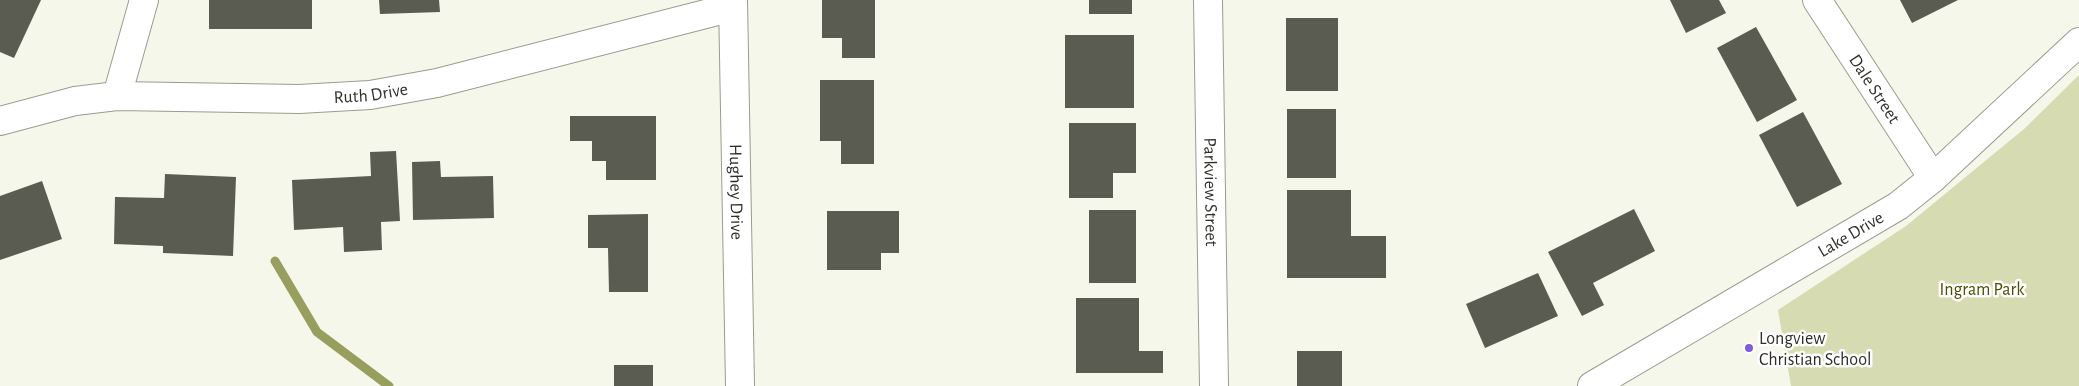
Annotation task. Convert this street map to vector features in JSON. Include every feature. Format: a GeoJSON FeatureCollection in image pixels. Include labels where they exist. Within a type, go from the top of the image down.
{"type":"FeatureCollection","features":[{"type":"Feature","properties":{"kind":"street"},"geometry":{"type":"LineString","coordinates":[[117,96],[144,0]]}},
{"type":"Feature","properties":{"kind":"street","name":"Parkview Street"},"geometry":{"type":"LineString","coordinates":[[1208,0],[1214,386]]}},
{"type":"Feature","properties":{"kind":"street","name":"Dale Street"},"geometry":{"type":"LineString","coordinates":[[1817,0],[1933,178]]}},
{"type":"Feature","properties":{"kind":"street","name":"Ruth Drive"},"geometry":{"type":"LineString","coordinates":[[0,121],[75,102],[117,96],[299,99],[370,95],[437,83],[733,3]]}},
{"type":"Feature","properties":{"kind":"street","name":"Hughey Drive"},"geometry":{"type":"LineString","coordinates":[[733,3],[740,386]]}},
{"type":"Feature","properties":{"kind":"street","name":"Lake Drive"},"geometry":{"type":"LineString","coordinates":[[1592,386],[1898,206],[1933,178],[2079,42]]}},
{"type":"Feature","properties":{"kind":"green space","name":"Ingram Park"},"geometry":{"type":"Polygon","coordinates":[[[2079,75],[2079,386],[1791,386],[1778,310],[1906,226],[2024,129],[2079,75]]]}},
{"type":"Feature","properties":{"kind":"building"},"geometry":{"type":"Polygon","coordinates":[[[0,0],[41,0],[14,58],[0,52],[0,0]]]}},
{"type":"Feature","properties":{"kind":"building"},"geometry":{"type":"Polygon","coordinates":[[[209,0],[312,0],[312,29],[209,29],[209,0]]]}},
{"type":"Feature","properties":{"kind":"building"},"geometry":{"type":"Polygon","coordinates":[[[379,0],[439,0],[440,12],[380,14],[379,0]]]}},
{"type":"Feature","properties":{"kind":"building"},"geometry":{"type":"Polygon","coordinates":[[[822,0],[875,0],[875,58],[842,58],[842,38],[822,38],[822,0]]]}},
{"type":"Feature","properties":{"kind":"building"},"geometry":{"type":"Polygon","coordinates":[[[1089,0],[1132,0],[1132,14],[1089,14],[1089,0]]]}},
{"type":"Feature","properties":{"kind":"building"},"geometry":{"type":"Polygon","coordinates":[[[1670,0],[1719,0],[1726,13],[1686,33],[1670,0]]]}},
{"type":"Feature","properties":{"kind":"building"},"geometry":{"type":"Polygon","coordinates":[[[1900,0],[1958,0],[1912,23],[1900,0]]]}},
{"type":"Feature","properties":{"kind":"building"},"geometry":{"type":"Polygon","coordinates":[[[1286,18],[1338,18],[1338,91],[1286,91],[1286,18]]]}},
{"type":"Feature","properties":{"kind":"building"},"geometry":{"type":"Polygon","coordinates":[[[1756,27],[1797,100],[1757,122],[1717,48],[1756,27]]]}},
{"type":"Feature","properties":{"kind":"building"},"geometry":{"type":"Polygon","coordinates":[[[1065,35],[1134,35],[1134,108],[1065,108],[1065,35]]]}},
{"type":"Feature","properties":{"kind":"building"},"geometry":{"type":"Polygon","coordinates":[[[820,80],[874,80],[874,164],[841,164],[841,141],[820,141],[820,80]]]}},
{"type":"Feature","properties":{"kind":"building"},"geometry":{"type":"Polygon","coordinates":[[[1287,109],[1336,109],[1336,178],[1287,178],[1287,109]]]}},
{"type":"Feature","properties":{"kind":"building"},"geometry":{"type":"Polygon","coordinates":[[[1803,112],[1842,184],[1797,207],[1759,135],[1803,112]]]}},
{"type":"Feature","properties":{"kind":"building"},"geometry":{"type":"Polygon","coordinates":[[[570,116],[656,116],[656,180],[606,180],[606,161],[592,161],[592,141],[570,141],[570,116]]]}},
{"type":"Feature","properties":{"kind":"building"},"geometry":{"type":"Polygon","coordinates":[[[1069,123],[1136,123],[1136,173],[1113,173],[1113,198],[1069,198],[1069,123]]]}},
{"type":"Feature","properties":{"kind":"building"},"geometry":{"type":"Polygon","coordinates":[[[396,151],[400,221],[381,222],[382,250],[344,252],[343,227],[294,230],[292,180],[371,176],[370,152],[396,151]]]}},
{"type":"Feature","properties":{"kind":"building"},"geometry":{"type":"Polygon","coordinates":[[[440,161],[441,177],[493,176],[494,218],[413,220],[412,162],[440,161]]]}},
{"type":"Feature","properties":{"kind":"building"},"geometry":{"type":"Polygon","coordinates":[[[165,174],[236,177],[233,256],[163,253],[163,246],[114,244],[115,197],[164,198],[165,174]]]}},
{"type":"Feature","properties":{"kind":"building"},"geometry":{"type":"Polygon","coordinates":[[[42,181],[62,239],[0,260],[0,196],[42,181]]]}},
{"type":"Feature","properties":{"kind":"building"},"geometry":{"type":"Polygon","coordinates":[[[1287,190],[1351,190],[1351,236],[1386,236],[1386,278],[1287,278],[1287,190]]]}},
{"type":"Feature","properties":{"kind":"building"},"geometry":{"type":"Polygon","coordinates":[[[1634,209],[1655,251],[1593,283],[1604,305],[1582,316],[1548,252],[1634,209]]]}},
{"type":"Feature","properties":{"kind":"building"},"geometry":{"type":"Polygon","coordinates":[[[1089,210],[1136,210],[1136,283],[1089,283],[1089,210]]]}},
{"type":"Feature","properties":{"kind":"building"},"geometry":{"type":"Polygon","coordinates":[[[827,211],[899,211],[899,253],[881,253],[881,270],[827,270],[827,211]]]}},
{"type":"Feature","properties":{"kind":"building"},"geometry":{"type":"Polygon","coordinates":[[[648,214],[648,292],[609,292],[608,248],[588,248],[588,215],[648,214]]]}},
{"type":"Feature","properties":{"kind":"building"},"geometry":{"type":"Polygon","coordinates":[[[1538,273],[1558,316],[1485,348],[1466,304],[1538,273]]]}},
{"type":"Feature","properties":{"kind":"building"},"geometry":{"type":"Polygon","coordinates":[[[1076,298],[1139,298],[1139,351],[1163,351],[1163,373],[1076,373],[1076,298]]]}},
{"type":"Feature","properties":{"kind":"building"},"geometry":{"type":"Polygon","coordinates":[[[1297,351],[1342,351],[1342,386],[1297,386],[1297,351]]]}},
{"type":"Feature","properties":{"kind":"building"},"geometry":{"type":"Polygon","coordinates":[[[614,365],[653,365],[653,386],[614,386],[614,365]]]}},
{"type":"Feature","properties":{"kind":"waterway"},"geometry":{"type":"LineString","coordinates":[[275,261],[317,332],[389,386]]}},
{"type":"Feature","properties":{"kind":"place","name":"Longview Christian School"},"geometry":{"type":"Point","coordinates":[1749,348]}}]}
